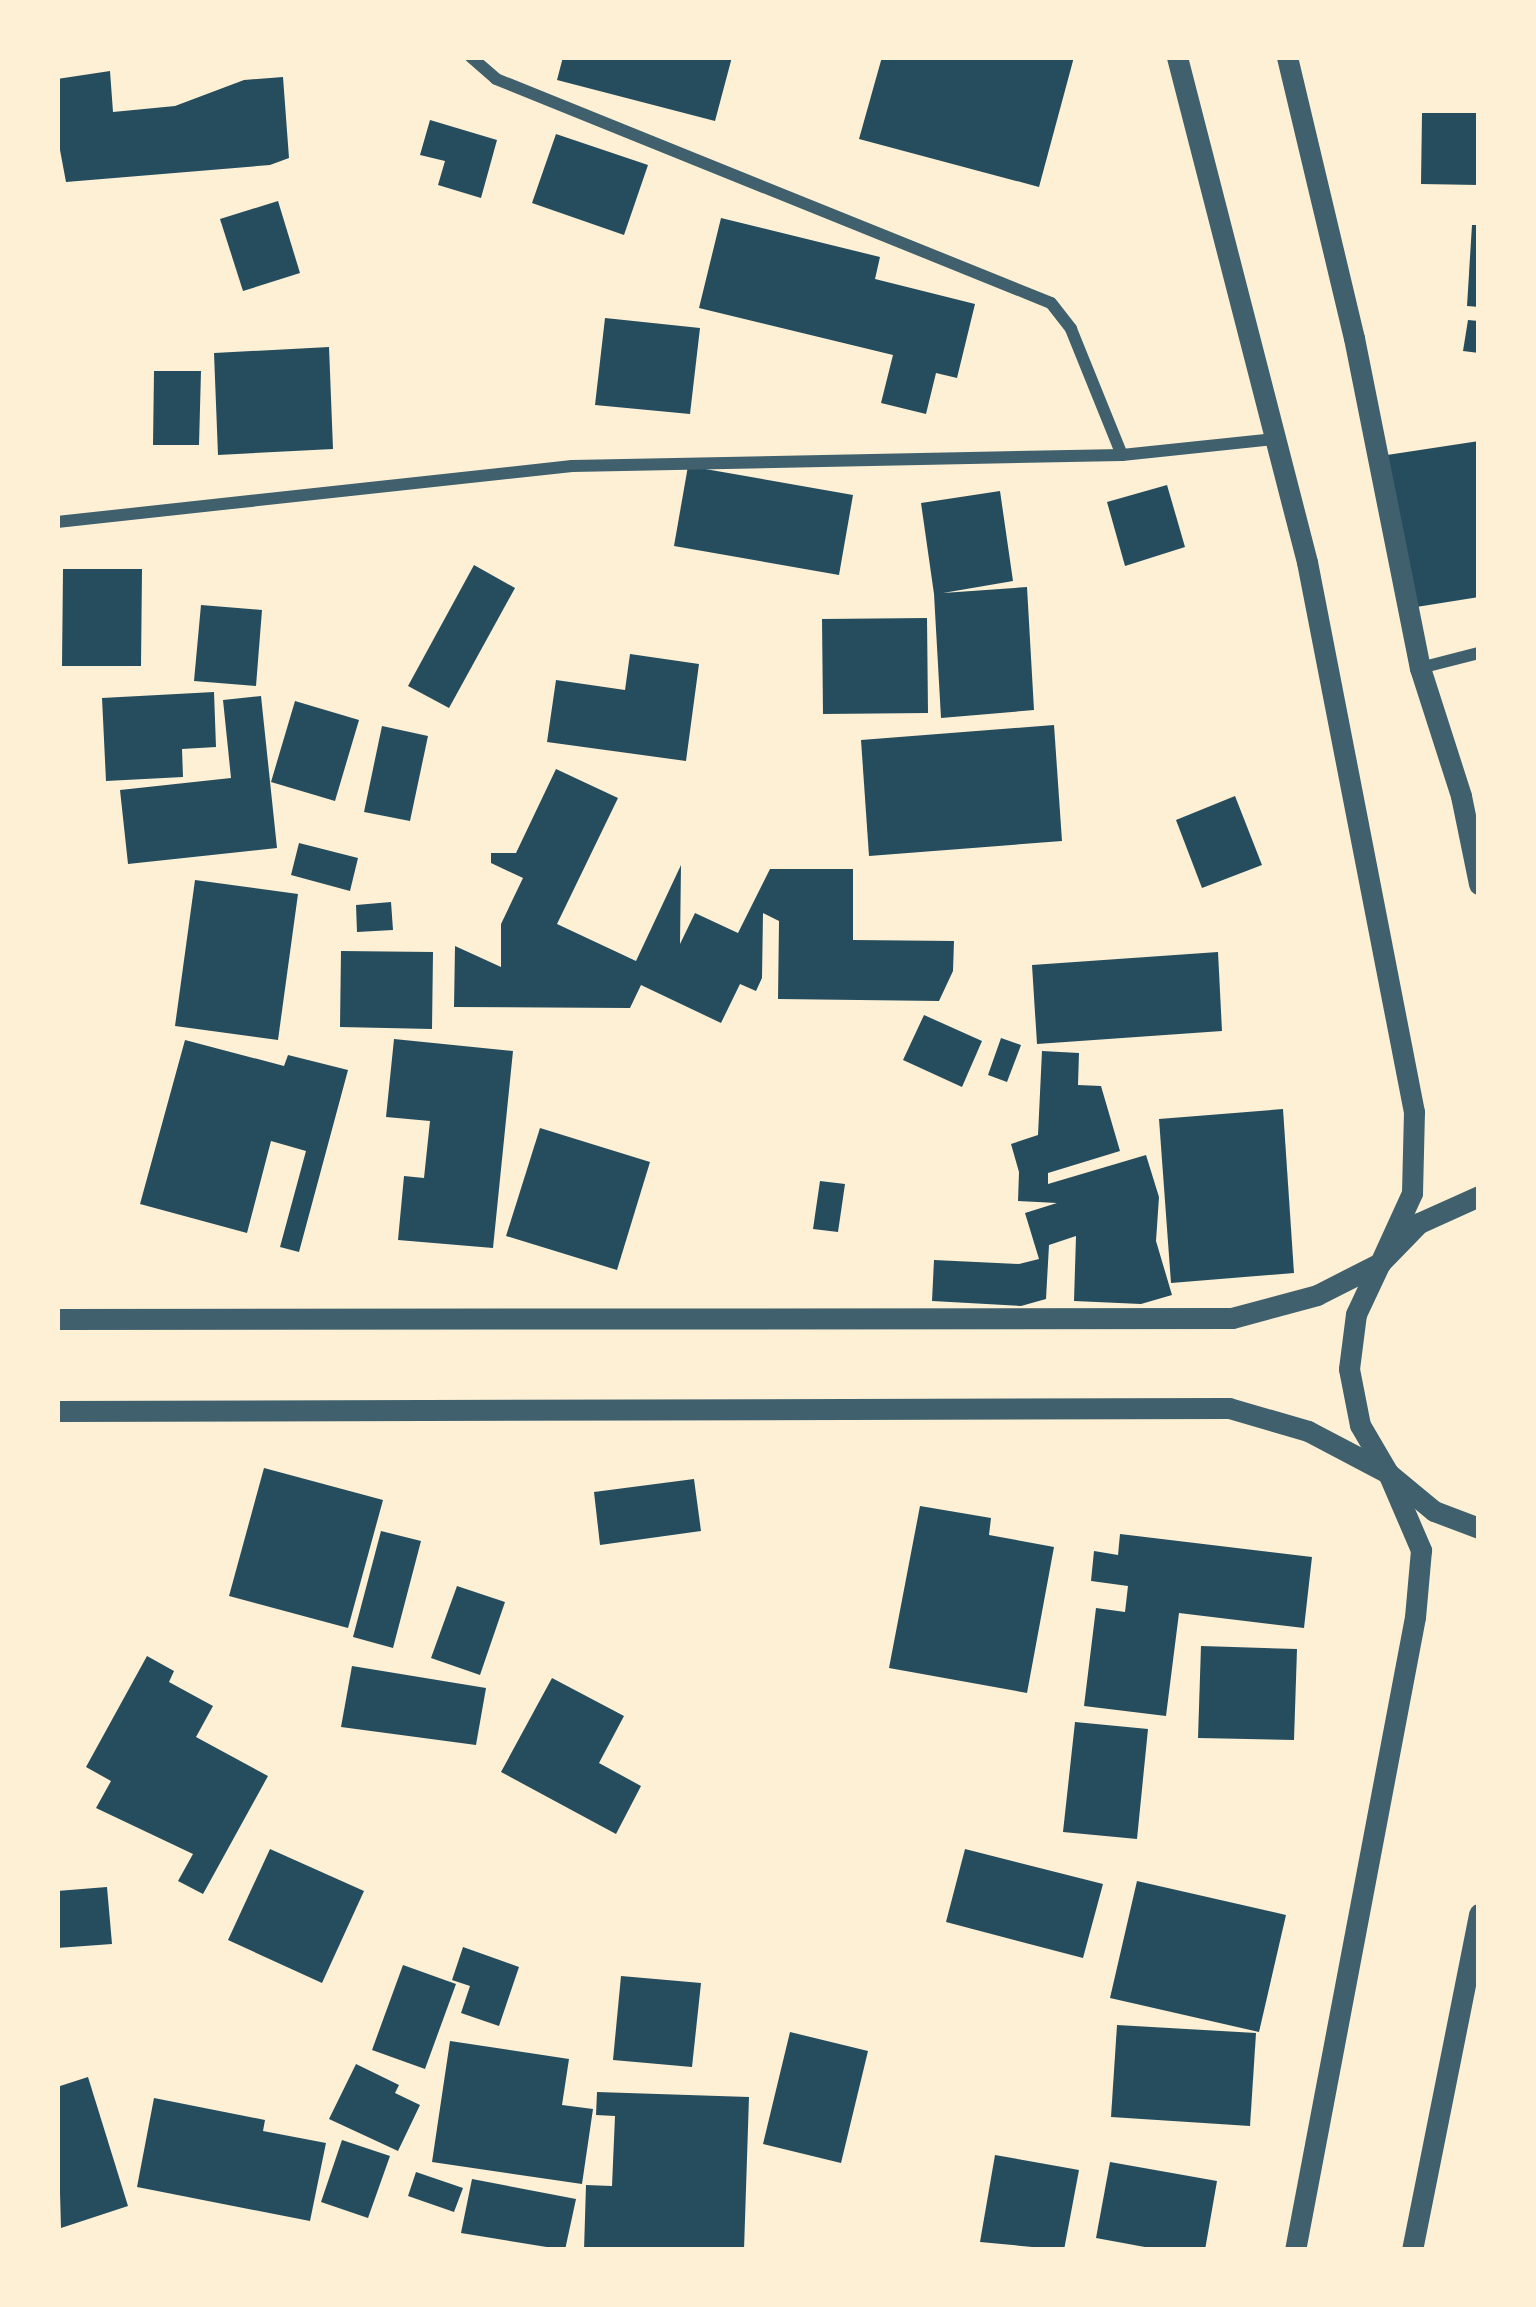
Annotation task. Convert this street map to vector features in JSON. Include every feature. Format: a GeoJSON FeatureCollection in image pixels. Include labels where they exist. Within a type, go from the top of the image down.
{"type":"FeatureCollection","features":[{"type":"Feature","properties":{"kind":"street"},"geometry":{"type":"LineString","coordinates":[[471,57],[496,79],[1051,302],[1071,329],[1122,454]]}},
{"type":"Feature","properties":{"kind":"street"},"geometry":{"type":"LineString","coordinates":[[1177,57],[1307,562],[1414,1112],[1412,1193],[1356,1314],[1349,1369],[1360,1425],[1388,1473],[1421,1550],[1415,1617],[1295,2250]]}},
{"type":"Feature","properties":{"kind":"street"},"geometry":{"type":"LineString","coordinates":[[1287,57],[1354,338],[1420,668],[1461,796],[1479,884]]}},
{"type":"Feature","properties":{"kind":"street"},"geometry":{"type":"LineString","coordinates":[[57,522],[572,466],[1122,454],[1275,439]]}},
{"type":"Feature","properties":{"kind":"street"},"geometry":{"type":"LineString","coordinates":[[1420,668],[1479,653]]}},
{"type":"Feature","properties":{"kind":"street"},"geometry":{"type":"LineString","coordinates":[[57,1319],[1232,1318],[1318,1295],[1380,1263],[1419,1223],[1479,1196]]}},
{"type":"Feature","properties":{"kind":"street"},"geometry":{"type":"LineString","coordinates":[[57,1411],[1229,1408],[1308,1431],[1388,1473],[1434,1511],[1479,1528]]}},
{"type":"Feature","properties":{"kind":"street"},"geometry":{"type":"LineString","coordinates":[[1412,2250],[1479,1915]]}},
{"type":"Feature","properties":{"kind":"building"},"geometry":{"type":"Polygon","coordinates":[[[563,57],[732,57],[715,121],[557,80],[563,57]]]}},
{"type":"Feature","properties":{"kind":"building"},"geometry":{"type":"Polygon","coordinates":[[[882,57],[1074,57],[1039,187],[859,139],[882,57]]]}},
{"type":"Feature","properties":{"kind":"building"},"geometry":{"type":"Polygon","coordinates":[[[110,71],[113,112],[175,106],[244,80],[283,77],[289,158],[270,165],[66,182],[57,134],[57,79],[110,71]]]}},
{"type":"Feature","properties":{"kind":"building"},"geometry":{"type":"Polygon","coordinates":[[[1422,113],[1479,113],[1479,185],[1421,184],[1422,113]]]}},
{"type":"Feature","properties":{"kind":"building"},"geometry":{"type":"Polygon","coordinates":[[[430,120],[497,140],[481,198],[438,185],[445,161],[420,155],[430,120]]]}},
{"type":"Feature","properties":{"kind":"building"},"geometry":{"type":"Polygon","coordinates":[[[556,134],[648,165],[624,235],[532,203],[556,134]]]}},
{"type":"Feature","properties":{"kind":"building"},"geometry":{"type":"Polygon","coordinates":[[[278,201],[300,273],[243,291],[220,219],[278,201]]]}},
{"type":"Feature","properties":{"kind":"building"},"geometry":{"type":"Polygon","coordinates":[[[721,218],[880,257],[875,279],[975,304],[957,378],[936,373],[926,414],[881,403],[893,355],[699,308],[721,218]]]}},
{"type":"Feature","properties":{"kind":"building"},"geometry":{"type":"Polygon","coordinates":[[[1472,225],[1479,225],[1479,307],[1467,306],[1472,225]]]}},
{"type":"Feature","properties":{"kind":"building"},"geometry":{"type":"Polygon","coordinates":[[[605,318],[700,328],[690,414],[595,405],[605,318]]]}},
{"type":"Feature","properties":{"kind":"building"},"geometry":{"type":"Polygon","coordinates":[[[1468,320],[1479,321],[1479,353],[1463,351],[1468,320]]]}},
{"type":"Feature","properties":{"kind":"building"},"geometry":{"type":"Polygon","coordinates":[[[329,347],[333,449],[218,455],[214,353],[329,347]]]}},
{"type":"Feature","properties":{"kind":"building"},"geometry":{"type":"Polygon","coordinates":[[[154,371],[201,371],[199,445],[153,445],[154,371]]]}},
{"type":"Feature","properties":{"kind":"building"},"geometry":{"type":"Polygon","coordinates":[[[1479,441],[1479,597],[1410,608],[1387,455],[1479,441]]]}},
{"type":"Feature","properties":{"kind":"building"},"geometry":{"type":"Polygon","coordinates":[[[688,466],[853,495],[839,575],[674,546],[688,466]]]}},
{"type":"Feature","properties":{"kind":"building"},"geometry":{"type":"Polygon","coordinates":[[[1167,485],[1185,547],[1125,566],[1107,502],[1167,485]]]}},
{"type":"Feature","properties":{"kind":"building"},"geometry":{"type":"Polygon","coordinates":[[[1000,491],[1013,581],[943,593],[1027,587],[1034,710],[941,718],[934,594],[921,503],[1000,491]]]}},
{"type":"Feature","properties":{"kind":"building"},"geometry":{"type":"Polygon","coordinates":[[[474,565],[515,588],[449,708],[408,686],[474,565]]]}},
{"type":"Feature","properties":{"kind":"building"},"geometry":{"type":"Polygon","coordinates":[[[63,569],[142,569],[141,666],[62,666],[63,569]]]}},
{"type":"Feature","properties":{"kind":"building"},"geometry":{"type":"Polygon","coordinates":[[[201,605],[262,610],[256,686],[194,681],[201,605]]]}},
{"type":"Feature","properties":{"kind":"building"},"geometry":{"type":"Polygon","coordinates":[[[927,618],[928,713],[823,714],[822,619],[927,618]]]}},
{"type":"Feature","properties":{"kind":"building"},"geometry":{"type":"Polygon","coordinates":[[[630,654],[699,664],[686,761],[547,742],[556,680],[625,690],[630,654]]]}},
{"type":"Feature","properties":{"kind":"building"},"geometry":{"type":"Polygon","coordinates":[[[214,692],[216,747],[182,749],[183,777],[106,781],[102,698],[214,692]]]}},
{"type":"Feature","properties":{"kind":"building"},"geometry":{"type":"Polygon","coordinates":[[[261,696],[277,848],[128,864],[120,790],[231,778],[223,700],[261,696]]]}},
{"type":"Feature","properties":{"kind":"building"},"geometry":{"type":"Polygon","coordinates":[[[295,701],[359,720],[335,801],[271,782],[295,701]]]}},
{"type":"Feature","properties":{"kind":"building"},"geometry":{"type":"Polygon","coordinates":[[[1054,725],[1062,841],[869,856],[861,740],[1054,725]]]}},
{"type":"Feature","properties":{"kind":"building"},"geometry":{"type":"Polygon","coordinates":[[[382,726],[428,736],[410,821],[364,812],[382,726]]]}},
{"type":"Feature","properties":{"kind":"building"},"geometry":{"type":"Polygon","coordinates":[[[556,769],[618,798],[557,924],[636,961],[681,865],[680,944],[695,913],[738,933],[770,869],[853,869],[853,940],[954,941],[953,971],[939,1001],[778,999],[779,921],[763,913],[762,978],[756,991],[740,984],[721,1023],[641,985],[630,1008],[454,1007],[455,946],[501,967],[501,924],[523,878],[491,863],[491,853],[516,853],[556,769]]]}},
{"type":"Feature","properties":{"kind":"building"},"geometry":{"type":"Polygon","coordinates":[[[1235,796],[1262,865],[1202,888],[1176,820],[1235,796]]]}},
{"type":"Feature","properties":{"kind":"building"},"geometry":{"type":"Polygon","coordinates":[[[299,843],[358,858],[350,891],[291,875],[299,843]]]}},
{"type":"Feature","properties":{"kind":"building"},"geometry":{"type":"Polygon","coordinates":[[[195,880],[298,894],[278,1040],[175,1026],[195,880]]]}},
{"type":"Feature","properties":{"kind":"building"},"geometry":{"type":"Polygon","coordinates":[[[391,902],[393,930],[357,932],[356,905],[391,902]]]}},
{"type":"Feature","properties":{"kind":"building"},"geometry":{"type":"Polygon","coordinates":[[[341,951],[433,952],[432,1029],[340,1027],[341,951]]]}},
{"type":"Feature","properties":{"kind":"building"},"geometry":{"type":"Polygon","coordinates":[[[1218,952],[1222,1031],[1037,1044],[1032,965],[1218,952]]]}},
{"type":"Feature","properties":{"kind":"building"},"geometry":{"type":"Polygon","coordinates":[[[924,1015],[982,1041],[962,1087],[903,1060],[924,1015]]]}},
{"type":"Feature","properties":{"kind":"building"},"geometry":{"type":"Polygon","coordinates":[[[1001,1038],[1021,1045],[1007,1082],[988,1075],[1001,1038]]]}},
{"type":"Feature","properties":{"kind":"building"},"geometry":{"type":"Polygon","coordinates":[[[394,1039],[513,1051],[493,1248],[398,1240],[404,1176],[424,1178],[430,1121],[386,1117],[394,1039]]]}},
{"type":"Feature","properties":{"kind":"building"},"geometry":{"type":"Polygon","coordinates":[[[185,1040],[284,1066],[288,1055],[348,1070],[299,1252],[280,1247],[306,1151],[271,1141],[247,1233],[140,1204],[185,1040]]]}},
{"type":"Feature","properties":{"kind":"building"},"geometry":{"type":"Polygon","coordinates":[[[1042,1051],[1079,1053],[1078,1085],[1101,1086],[1120,1151],[1048,1173],[1048,1184],[1146,1155],[1159,1197],[1156,1241],[1172,1295],[1141,1304],[1074,1301],[1076,1236],[1049,1245],[1046,1299],[1021,1306],[932,1301],[934,1260],[1019,1264],[1039,1259],[1025,1213],[1057,1203],[1018,1201],[1019,1172],[1011,1144],[1038,1135],[1042,1051]]]}},
{"type":"Feature","properties":{"kind":"building"},"geometry":{"type":"Polygon","coordinates":[[[1283,1109],[1294,1273],[1171,1283],[1159,1119],[1283,1109]]]}},
{"type":"Feature","properties":{"kind":"building"},"geometry":{"type":"Polygon","coordinates":[[[540,1128],[650,1162],[617,1270],[506,1236],[540,1128]]]}},
{"type":"Feature","properties":{"kind":"building"},"geometry":{"type":"Polygon","coordinates":[[[820,1181],[845,1184],[838,1232],[813,1229],[820,1181]]]}},
{"type":"Feature","properties":{"kind":"building"},"geometry":{"type":"Polygon","coordinates":[[[264,1468],[383,1500],[348,1628],[229,1596],[264,1468]]]}},
{"type":"Feature","properties":{"kind":"building"},"geometry":{"type":"Polygon","coordinates":[[[694,1479],[701,1531],[600,1545],[594,1492],[694,1479]]]}},
{"type":"Feature","properties":{"kind":"building"},"geometry":{"type":"Polygon","coordinates":[[[920,1506],[991,1518],[989,1535],[1054,1547],[1027,1693],[889,1668],[920,1506]]]}},
{"type":"Feature","properties":{"kind":"building"},"geometry":{"type":"Polygon","coordinates":[[[381,1531],[421,1541],[393,1648],[353,1637],[381,1531]]]}},
{"type":"Feature","properties":{"kind":"building"},"geometry":{"type":"Polygon","coordinates":[[[1120,1534],[1312,1557],[1304,1628],[1179,1613],[1166,1716],[1084,1706],[1096,1608],[1125,1612],[1128,1586],[1091,1581],[1094,1551],[1118,1555],[1120,1534]]]}},
{"type":"Feature","properties":{"kind":"building"},"geometry":{"type":"Polygon","coordinates":[[[457,1586],[505,1602],[480,1675],[431,1658],[457,1586]]]}},
{"type":"Feature","properties":{"kind":"building"},"geometry":{"type":"Polygon","coordinates":[[[1201,1646],[1297,1649],[1294,1740],[1198,1738],[1201,1646]]]}},
{"type":"Feature","properties":{"kind":"building"},"geometry":{"type":"Polygon","coordinates":[[[147,1656],[174,1671],[169,1682],[213,1706],[196,1737],[268,1776],[203,1894],[178,1881],[193,1854],[96,1808],[111,1781],[86,1767],[147,1656]]]}},
{"type":"Feature","properties":{"kind":"building"},"geometry":{"type":"Polygon","coordinates":[[[352,1666],[486,1688],[476,1745],[341,1727],[352,1666]]]}},
{"type":"Feature","properties":{"kind":"building"},"geometry":{"type":"Polygon","coordinates":[[[552,1678],[624,1716],[599,1763],[641,1786],[616,1834],[501,1772],[552,1678]]]}},
{"type":"Feature","properties":{"kind":"building"},"geometry":{"type":"Polygon","coordinates":[[[1075,1722],[1148,1729],[1137,1839],[1063,1832],[1075,1722]]]}},
{"type":"Feature","properties":{"kind":"building"},"geometry":{"type":"Polygon","coordinates":[[[270,1849],[364,1891],[322,1983],[228,1940],[270,1849]]]}},
{"type":"Feature","properties":{"kind":"building"},"geometry":{"type":"Polygon","coordinates":[[[965,1849],[1103,1884],[1083,1958],[946,1922],[965,1849]]]}},
{"type":"Feature","properties":{"kind":"building"},"geometry":{"type":"Polygon","coordinates":[[[1137,1881],[1286,1915],[1259,2032],[1110,1998],[1137,1881]]]}},
{"type":"Feature","properties":{"kind":"building"},"geometry":{"type":"Polygon","coordinates":[[[107,1887],[112,1944],[57,1948],[57,1891],[107,1887]]]}},
{"type":"Feature","properties":{"kind":"building"},"geometry":{"type":"Polygon","coordinates":[[[463,1947],[519,1967],[499,2026],[461,2013],[470,1986],[452,1980],[463,1947]]]}},
{"type":"Feature","properties":{"kind":"building"},"geometry":{"type":"Polygon","coordinates":[[[403,1965],[456,1984],[425,2069],[372,2050],[403,1965]]]}},
{"type":"Feature","properties":{"kind":"building"},"geometry":{"type":"Polygon","coordinates":[[[621,1976],[701,1983],[692,2067],[613,2060],[621,1976]]]}},
{"type":"Feature","properties":{"kind":"building"},"geometry":{"type":"Polygon","coordinates":[[[1117,2025],[1256,2033],[1250,2126],[1111,2117],[1117,2025]]]}},
{"type":"Feature","properties":{"kind":"building"},"geometry":{"type":"Polygon","coordinates":[[[790,2032],[868,2051],[841,2163],[763,2144],[790,2032]]]}},
{"type":"Feature","properties":{"kind":"building"},"geometry":{"type":"Polygon","coordinates":[[[450,2041],[569,2059],[562,2105],[593,2109],[582,2184],[432,2162],[450,2041]]]}},
{"type":"Feature","properties":{"kind":"building"},"geometry":{"type":"Polygon","coordinates":[[[356,2064],[399,2085],[395,2093],[420,2105],[398,2151],[329,2119],[356,2064]]]}},
{"type":"Feature","properties":{"kind":"building"},"geometry":{"type":"Polygon","coordinates":[[[88,2077],[128,2206],[61,2228],[57,2087],[88,2077]]]}},
{"type":"Feature","properties":{"kind":"building"},"geometry":{"type":"Polygon","coordinates":[[[597,2092],[749,2097],[744,2250],[584,2250],[586,2185],[612,2186],[615,2116],[596,2115],[597,2092]]]}},
{"type":"Feature","properties":{"kind":"building"},"geometry":{"type":"Polygon","coordinates":[[[154,2098],[265,2120],[263,2131],[326,2143],[310,2221],[137,2187],[154,2098]]]}},
{"type":"Feature","properties":{"kind":"building"},"geometry":{"type":"Polygon","coordinates":[[[342,2140],[390,2156],[368,2218],[321,2202],[342,2140]]]}},
{"type":"Feature","properties":{"kind":"building"},"geometry":{"type":"Polygon","coordinates":[[[995,2155],[1079,2170],[1064,2250],[980,2242],[995,2155]]]}},
{"type":"Feature","properties":{"kind":"building"},"geometry":{"type":"Polygon","coordinates":[[[1110,2162],[1217,2181],[1205,2250],[1161,2250],[1096,2238],[1110,2162]]]}},
{"type":"Feature","properties":{"kind":"building"},"geometry":{"type":"Polygon","coordinates":[[[416,2172],[463,2188],[454,2212],[408,2196],[416,2172]]]}},
{"type":"Feature","properties":{"kind":"building"},"geometry":{"type":"Polygon","coordinates":[[[472,2179],[576,2199],[565,2250],[461,2233],[472,2179]]]}}]}
